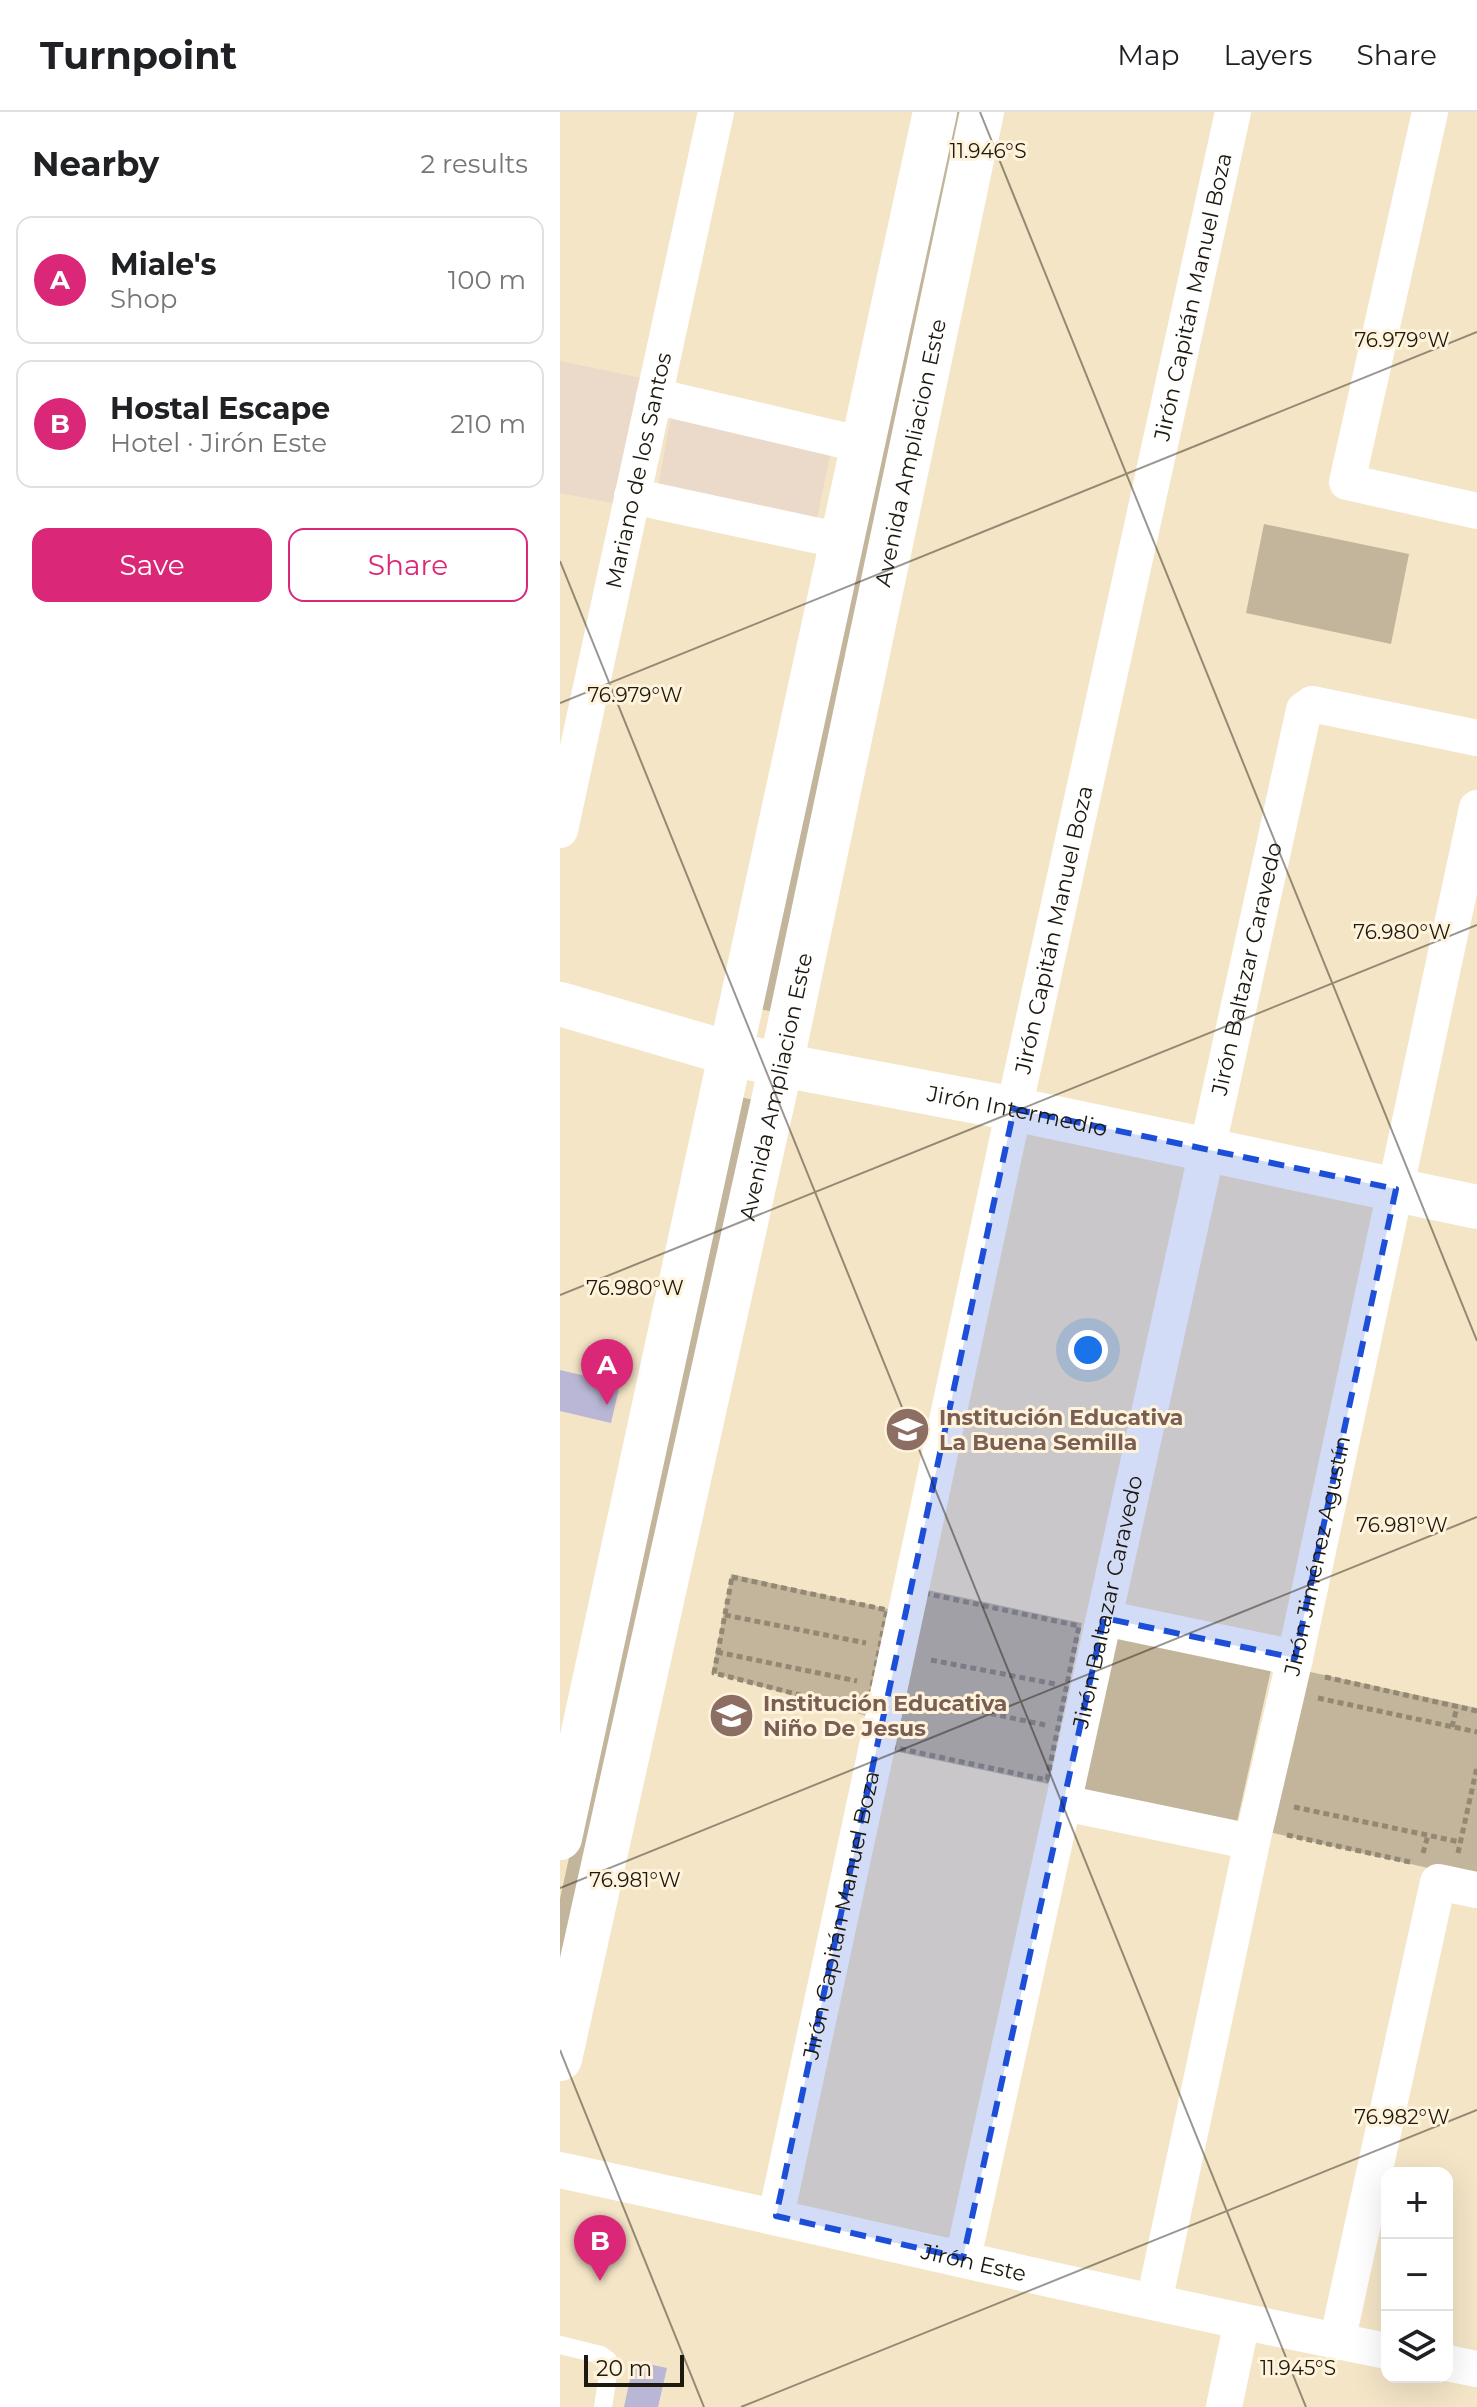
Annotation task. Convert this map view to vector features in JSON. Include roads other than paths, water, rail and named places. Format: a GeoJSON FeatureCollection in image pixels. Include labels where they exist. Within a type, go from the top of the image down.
{"type":"FeatureCollection","features":[{"type":"Feature","properties":{"kind":"main road"},"geometry":{"type":"LineString","coordinates":[[560,1838],[935,112]]}},
{"type":"Feature","properties":{"kind":"main road","name":"Avenida Ampliacion Este"},"geometry":{"type":"LineString","coordinates":[[560,2059],[781,1065],[982,112]]}},
{"type":"Feature","properties":{"kind":"main road","name":"Jirón Intermedio"},"geometry":{"type":"LineString","coordinates":[[560,1004],[732,1054],[781,1065],[1014,1109],[1477,1207]]}},
{"type":"Feature","properties":{"kind":"street","name":"Mariano de los Santos"},"geometry":{"type":"LineString","coordinates":[[560,830],[716,112]]}},
{"type":"Feature","properties":{"kind":"street","name":"Jirón Capitán Manuel Boza"},"geometry":{"type":"LineString","coordinates":[[776,2216],[1233,112]]}},
{"type":"Feature","properties":{"kind":"street"},"geometry":{"type":"LineString","coordinates":[[1430,112],[1347,482],[1477,511]]}},
{"type":"Feature","properties":{"kind":"street"},"geometry":{"type":"LineString","coordinates":[[654,396],[863,445]]}},
{"type":"Feature","properties":{"kind":"street"},"geometry":{"type":"LineString","coordinates":[[632,496],[842,541]]}},
{"type":"Feature","properties":{"kind":"street","name":"Jirón Baltazar Caravedo"},"geometry":{"type":"LineString","coordinates":[[963,2258],[1091,1622],[1205,1151],[1304,710],[1312,704],[1477,738]]}},
{"type":"Feature","properties":{"kind":"street","name":"Jirón Jiménez Agustín"},"geometry":{"type":"LineString","coordinates":[[1154,2302],[1306,1667],[1396,1189],[1477,808]]}},
{"type":"Feature","properties":{"kind":"street"},"geometry":{"type":"LineString","coordinates":[[1091,1622],[1306,1667]]}},
{"type":"Feature","properties":{"kind":"street"},"geometry":{"type":"LineString","coordinates":[[1056,1792],[1267,1838]]}},
{"type":"Feature","properties":{"kind":"street"},"geometry":{"type":"LineString","coordinates":[[1337,2342],[1448,1875]]}},
{"type":"Feature","properties":{"kind":"street","name":"Jirón Este"},"geometry":{"type":"LineString","coordinates":[[560,2170],[1381,2350]]}},
{"type":"Feature","properties":{"kind":"street"},"geometry":{"type":"LineString","coordinates":[[1224,2407],[1242,2321]]}},
{"type":"Feature","properties":{"kind":"street"},"geometry":{"type":"LineString","coordinates":[[1453,2364],[1477,2369]]}},
{"type":"Feature","properties":{"kind":"lane"},"geometry":{"type":"LineString","coordinates":[[560,2345],[601,2355],[608,2360],[603,2407]]}},
{"type":"Feature","properties":{"kind":"place","name":"Miale's"},"geometry":{"type":"Point","coordinates":[607,1405]}},
{"type":"Feature","properties":{"kind":"place","name":"Institución Educativa La Buena Semilla"},"geometry":{"type":"Point","coordinates":[908,1430]}},
{"type":"Feature","properties":{"kind":"place","name":"Institución Educativa Niño De Jesus"},"geometry":{"type":"Point","coordinates":[732,1716]}},
{"type":"Feature","properties":{"kind":"place","name":"Hostal Escape"},"geometry":{"type":"Point","coordinates":[600,2281]}}]}
